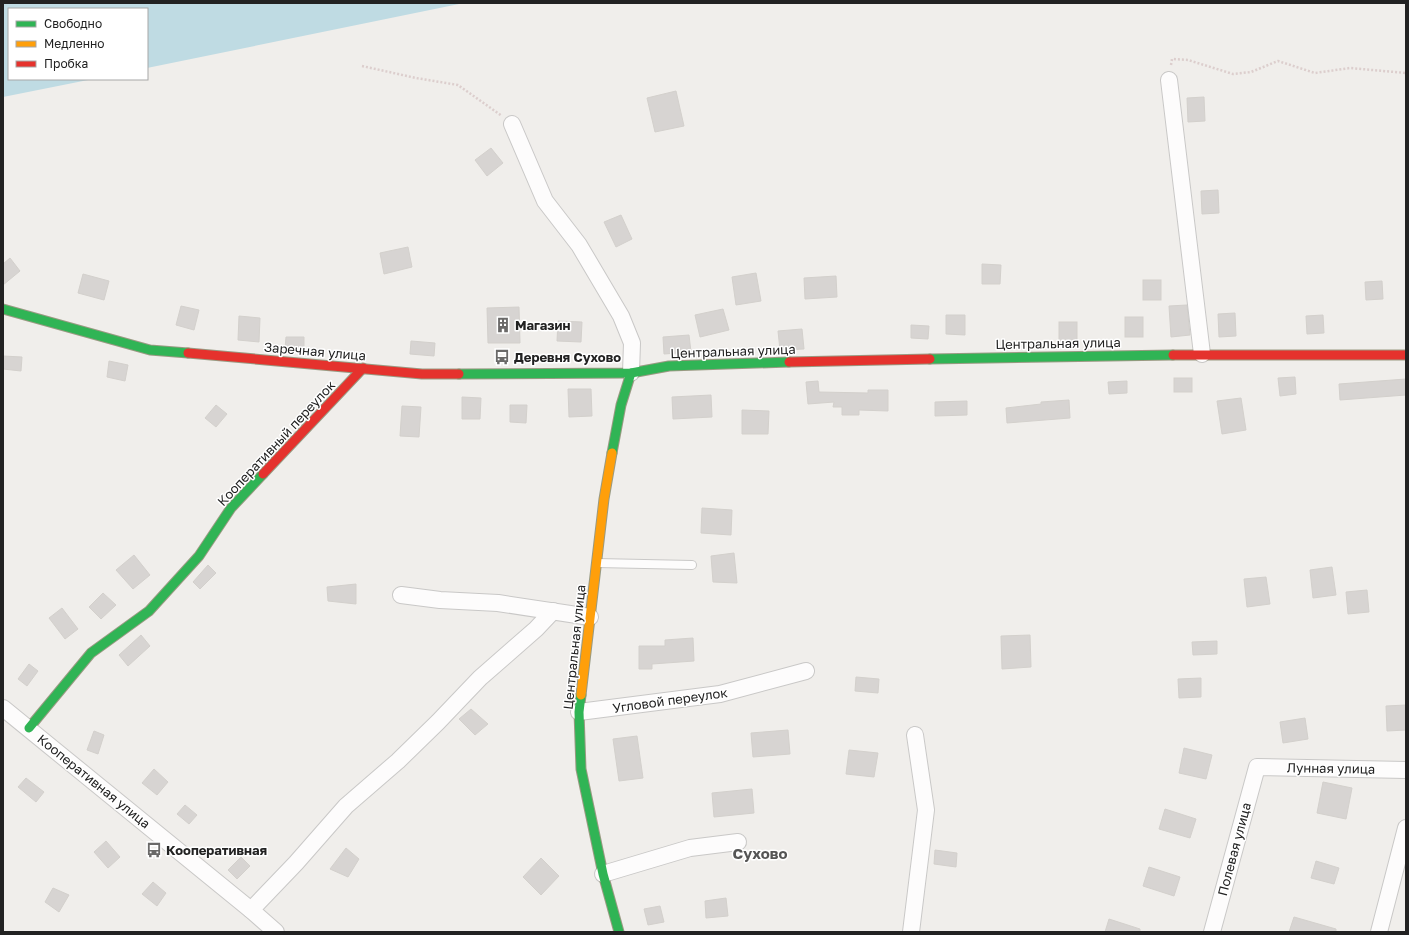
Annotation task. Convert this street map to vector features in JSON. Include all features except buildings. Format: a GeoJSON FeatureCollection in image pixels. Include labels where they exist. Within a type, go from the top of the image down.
{"type":"FeatureCollection","features":[{"type":"Feature","properties":{"kind":"street"},"geometry":{"type":"LineString","coordinates":[[1169,80],[1202,354]]}},
{"type":"Feature","properties":{"kind":"street"},"geometry":{"type":"LineString","coordinates":[[512,124],[545,202],[580,246],[621,316],[632,344],[631,373]]}},
{"type":"Feature","properties":{"kind":"street","name":"Заречная улица"},"geometry":{"type":"LineString","coordinates":[[3,310],[150,350],[422,374],[631,373]]}},
{"type":"Feature","properties":{"kind":"street","name":"Центральная улица"},"geometry":{"type":"LineString","coordinates":[[619,932],[603,874],[581,769],[579,712],[605,491],[621,405],[631,373],[669,366],[730,362],[1202,354],[1406,355]]}},
{"type":"Feature","properties":{"kind":"street","name":"Кооперативный переулок"},"geometry":{"type":"LineString","coordinates":[[29,728],[91,653],[149,611],[198,556],[231,508],[363,368]]}},
{"type":"Feature","properties":{"kind":"street"},"geometry":{"type":"LineString","coordinates":[[401,595],[440,600],[498,603],[590,617]]}},
{"type":"Feature","properties":{"kind":"street"},"geometry":{"type":"LineString","coordinates":[[251,910],[296,863],[346,806],[398,761],[480,678],[536,629],[552,611]]}},
{"type":"Feature","properties":{"kind":"street","name":"Угловой переулок"},"geometry":{"type":"LineString","coordinates":[[579,712],[720,694],[806,671]]}},
{"type":"Feature","properties":{"kind":"street","name":"Кооперативная улица"},"geometry":{"type":"LineString","coordinates":[[3,708],[276,932]]}},
{"type":"Feature","properties":{"kind":"street"},"geometry":{"type":"LineString","coordinates":[[911,932],[926,810],[915,735]]}},
{"type":"Feature","properties":{"kind":"street","name":"Лунная улица"},"geometry":{"type":"LineString","coordinates":[[1257,767],[1406,770]]}},
{"type":"Feature","properties":{"kind":"street","name":"Полевая улица"},"geometry":{"type":"LineString","coordinates":[[1212,932],[1257,767]]}},
{"type":"Feature","properties":{"kind":"street"},"geometry":{"type":"LineString","coordinates":[[1379,932],[1406,828]]}},
{"type":"Feature","properties":{"kind":"street"},"geometry":{"type":"LineString","coordinates":[[603,874],[690,848],[738,842]]}},
{"type":"Feature","properties":{"kind":"lane"},"geometry":{"type":"LineString","coordinates":[[596,563],[692,565]]}},
{"type":"Feature","properties":{"kind":"path"},"geometry":{"type":"LineString","coordinates":[[1169,80],[1172,60],[1188,60],[1233,74],[1251,72],[1278,61],[1315,72],[1350,68],[1406,73]]}},
{"type":"Feature","properties":{"kind":"path"},"geometry":{"type":"LineString","coordinates":[[362,66],[416,78],[458,85],[512,124]]}},
{"type":"Feature","properties":{"kind":"water"},"geometry":{"type":"Polygon","coordinates":[[[3,3],[464,3],[148,68],[148,8],[8,8],[8,80],[88,80],[3,97],[3,3]]]}},
{"type":"Feature","properties":{"kind":"traffic: fast"},"geometry":{"type":"LineString","coordinates":[[3,309],[150,350],[188,353]]}},
{"type":"Feature","properties":{"kind":"traffic: fast"},"geometry":{"type":"LineString","coordinates":[[930,359],[1173,355]]}},
{"type":"Feature","properties":{"kind":"traffic: fast"},"geometry":{"type":"LineString","coordinates":[[459,374],[631,373],[669,366],[789,362]]}},
{"type":"Feature","properties":{"kind":"traffic: fast"},"geometry":{"type":"LineString","coordinates":[[612,453],[621,405],[631,373]]}},
{"type":"Feature","properties":{"kind":"traffic: fast"},"geometry":{"type":"LineString","coordinates":[[29,728],[91,653],[149,611],[199,556],[231,508],[263,474]]}},
{"type":"Feature","properties":{"kind":"traffic: fast"},"geometry":{"type":"LineString","coordinates":[[581,695],[579,712],[581,769],[603,874],[619,932]]}},
{"type":"Feature","properties":{"kind":"traffic: slow"},"geometry":{"type":"LineString","coordinates":[[581,695],[604,499],[612,453]]}},
{"type":"Feature","properties":{"kind":"traffic: jam"},"geometry":{"type":"LineString","coordinates":[[188,353],[422,374],[459,374]]}},
{"type":"Feature","properties":{"kind":"traffic: jam"},"geometry":{"type":"LineString","coordinates":[[1173,355],[1406,355]]}},
{"type":"Feature","properties":{"kind":"traffic: jam"},"geometry":{"type":"LineString","coordinates":[[789,362],[930,359]]}},
{"type":"Feature","properties":{"kind":"traffic: jam"},"geometry":{"type":"LineString","coordinates":[[263,474],[363,368]]}},
{"type":"Feature","properties":{"kind":"place","name":"Магазин"},"geometry":{"type":"Point","coordinates":[503,325]}},
{"type":"Feature","properties":{"kind":"place","name":"Деревня Сухово"},"geometry":{"type":"Point","coordinates":[502,357]}},
{"type":"Feature","properties":{"kind":"place","name":"Кооперативная"},"geometry":{"type":"Point","coordinates":[154,850]}},
{"type":"Feature","properties":{"kind":"district","name":"Сухово"},"geometry":{"type":"Point","coordinates":[760,853]}}]}
